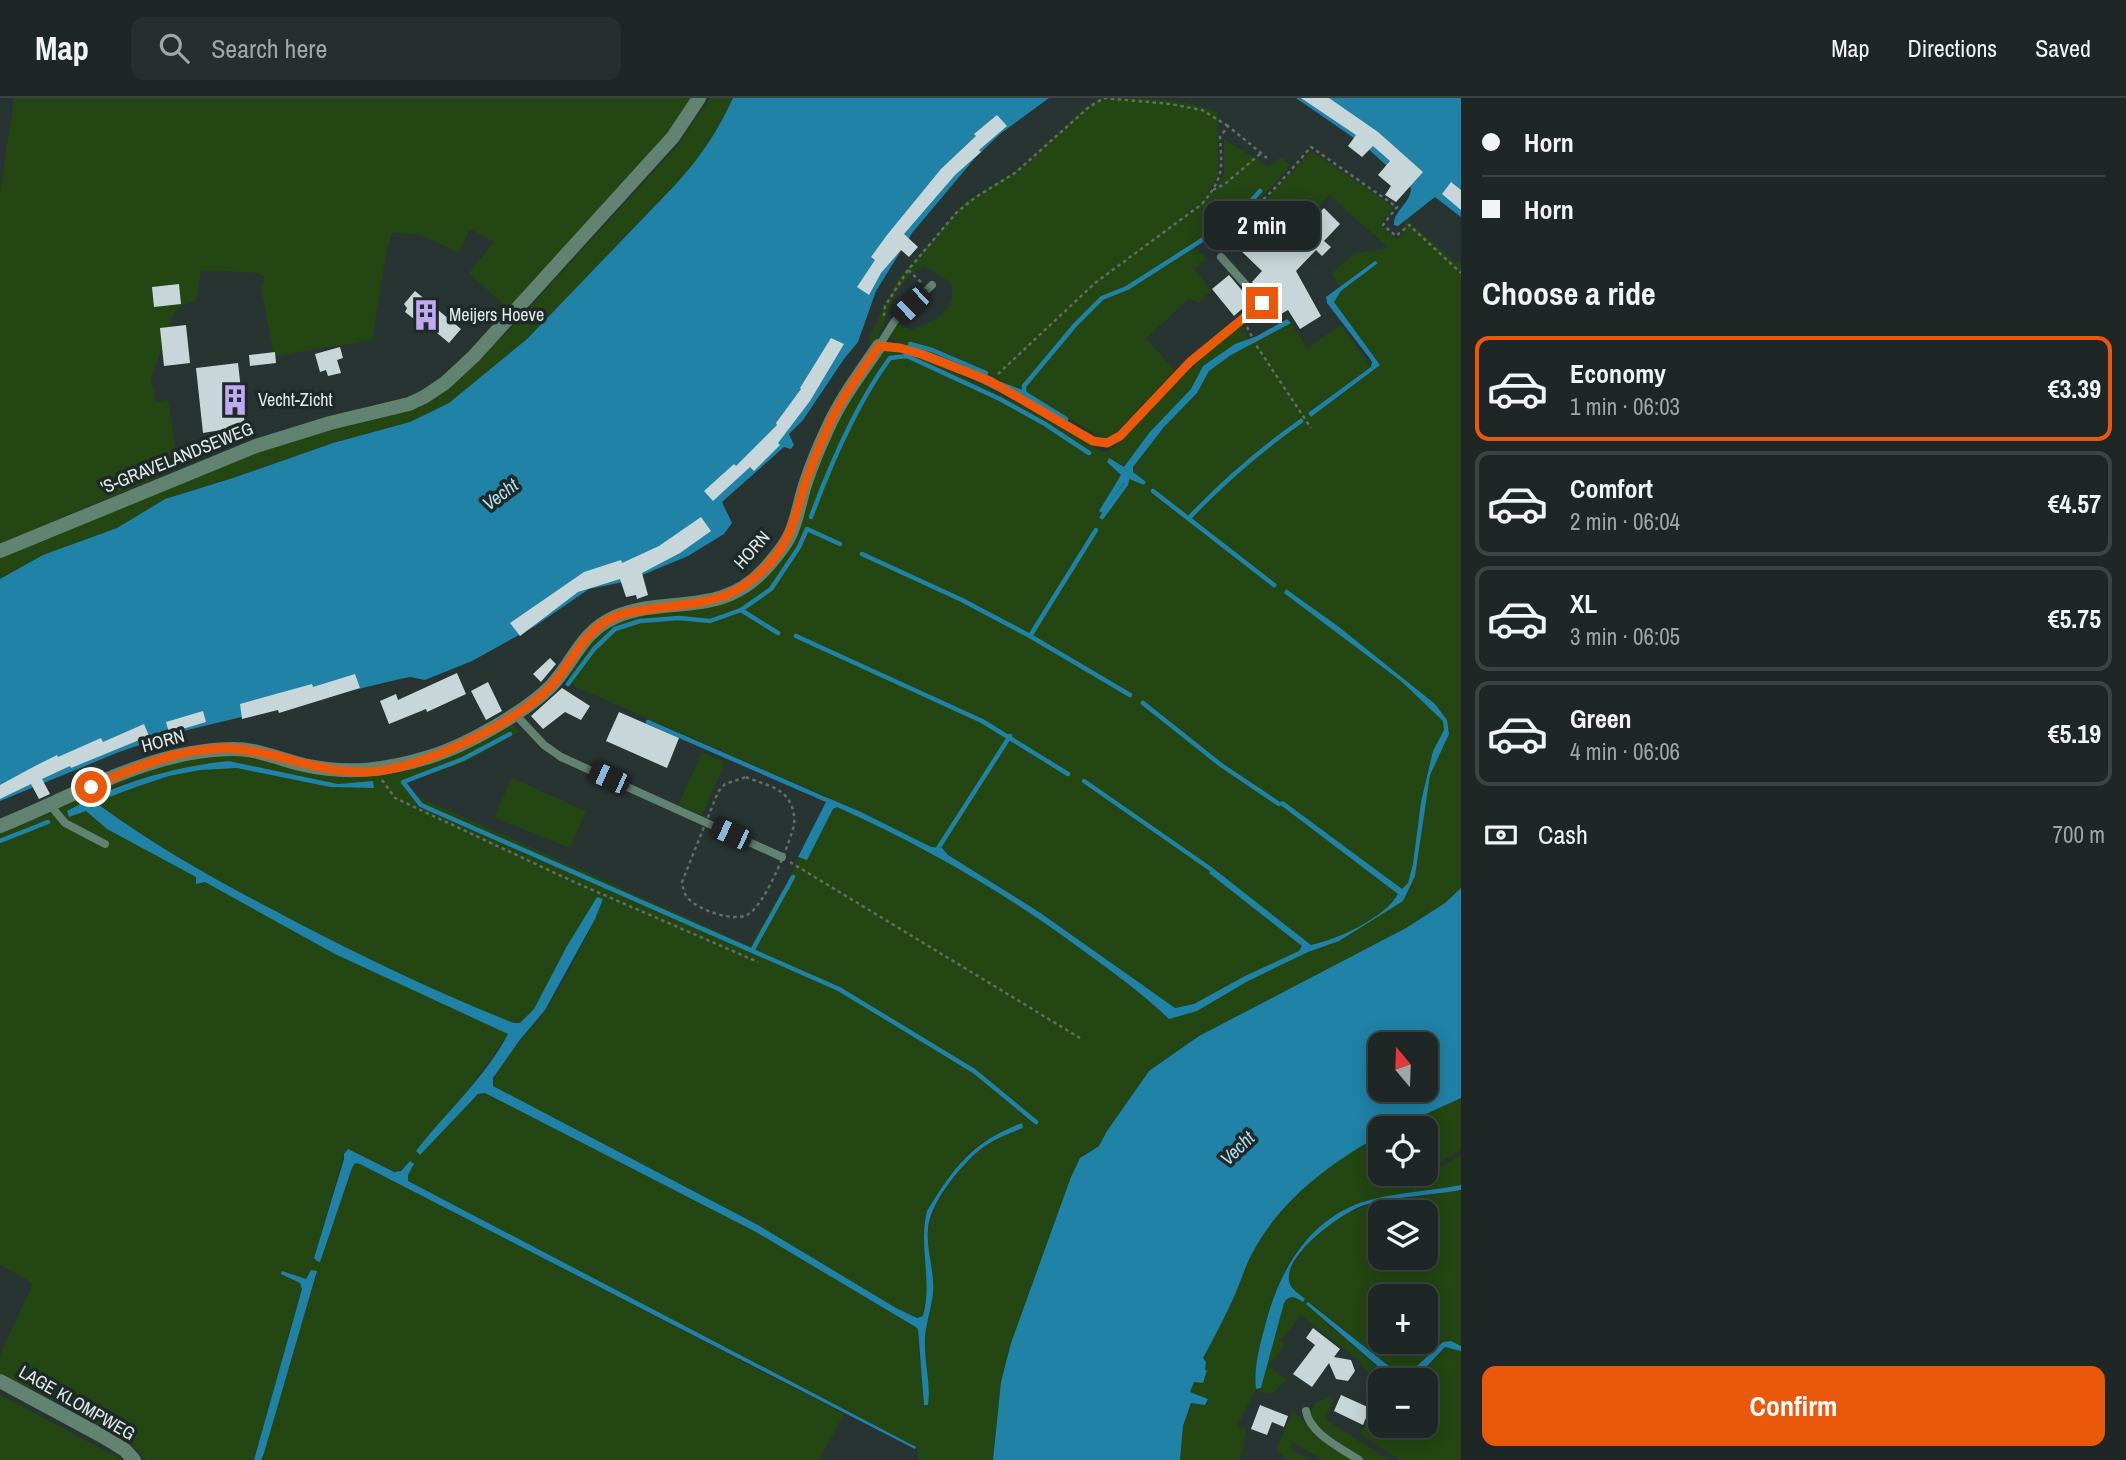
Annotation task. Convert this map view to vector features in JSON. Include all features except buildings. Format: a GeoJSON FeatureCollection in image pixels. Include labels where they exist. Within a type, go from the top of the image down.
{"type":"FeatureCollection","features":[{"type":"Feature","properties":{"kind":"street","name":"'S-GRAVELANDSEWEG"},"geometry":{"type":"LineString","coordinates":[[0,551],[256,446],[330,423],[393,409],[424,397],[445,383],[474,356],[673,137],[699,98]]}},
{"type":"Feature","properties":{"kind":"street","name":"HORN"},"geometry":{"type":"LineString","coordinates":[[0,826],[131,769],[194,752],[237,749],[335,770],[379,771],[432,756],[515,715],[553,684],[596,626],[634,611],[718,600],[740,590],[762,572],[790,534],[827,428],[847,391],[879,346]]}},
{"type":"Feature","properties":{"kind":"street","name":"LAGE KLOMPWEG"},"geometry":{"type":"LineString","coordinates":[[0,1381],[104,1437],[125,1450],[134,1460]]}},
{"type":"Feature","properties":{"kind":"lane"},"geometry":{"type":"LineString","coordinates":[[930,287],[894,321],[879,346],[921,354],[990,381],[1093,441],[1107,443],[1114,440],[1190,362],[1262,303],[1221,257]]}},
{"type":"Feature","properties":{"kind":"lane"},"geometry":{"type":"LineString","coordinates":[[515,715],[544,745],[561,757],[782,857]]}},
{"type":"Feature","properties":{"kind":"lane"},"geometry":{"type":"LineString","coordinates":[[51,806],[65,823],[105,844]]}},
{"type":"Feature","properties":{"kind":"lane"},"geometry":{"type":"LineString","coordinates":[[1306,1412],[1310,1423],[1320,1433],[1359,1460]]}},
{"type":"Feature","properties":{"kind":"path"},"geometry":{"type":"LineString","coordinates":[[884,325],[885,306],[908,270],[957,212],[1015,173],[1089,107],[1104,98],[1202,110],[1228,126],[1266,159]]}},
{"type":"Feature","properties":{"kind":"path"},"geometry":{"type":"LineString","coordinates":[[990,381],[1095,283],[1202,204],[1222,172],[1220,137],[1228,126]]}},
{"type":"Feature","properties":{"kind":"path"},"geometry":{"type":"LineString","coordinates":[[1221,257],[1235,227],[1277,186],[1311,147],[1397,206],[1383,225],[1396,236],[1409,225],[1461,273]]}},
{"type":"Feature","properties":{"kind":"path"},"geometry":{"type":"LineString","coordinates":[[1213,190],[1225,184],[1261,153]]}},
{"type":"Feature","properties":{"kind":"path"},"geometry":{"type":"LineString","coordinates":[[908,270],[930,287]]}},
{"type":"Feature","properties":{"kind":"path"},"geometry":{"type":"LineString","coordinates":[[1251,336],[1311,428]]}},
{"type":"Feature","properties":{"kind":"path"},"geometry":{"type":"LineString","coordinates":[[379,771],[384,785],[395,798],[572,881],[758,962]]}},
{"type":"Feature","properties":{"kind":"path"},"geometry":{"type":"LineString","coordinates":[[782,857],[1080,1038]]}},
{"type":"Feature","properties":{"kind":"green space"},"geometry":{"type":"Polygon","coordinates":[[[14,98],[693,98],[674,126],[509,310],[469,273],[494,242],[470,229],[459,253],[421,235],[392,233],[372,340],[274,356],[261,288],[265,278],[259,273],[201,270],[196,300],[179,307],[174,313],[151,379],[156,402],[168,400],[179,468],[0,544],[0,193],[14,98]]]}},
{"type":"Feature","properties":{"kind":"green space"},"geometry":{"type":"Polygon","coordinates":[[[710,98],[733,98],[721,124],[699,159],[527,339],[449,403],[410,422],[333,443],[165,499],[117,528],[43,555],[0,579],[0,557],[209,470],[292,440],[409,411],[481,358],[508,331],[679,144],[710,98]]]}},
{"type":"Feature","properties":{"kind":"green space"},"geometry":{"type":"Polygon","coordinates":[[[1104,98],[1176,101],[1218,112],[1218,177],[1208,192],[1214,193],[1224,172],[1224,139],[1269,167],[1281,157],[1290,165],[1258,200],[1194,247],[1206,258],[1195,269],[1211,291],[1198,303],[1189,298],[1146,339],[1175,370],[1116,433],[1109,438],[1101,437],[976,366],[889,338],[898,322],[910,330],[935,319],[951,302],[951,283],[924,265],[900,287],[869,353],[869,338],[898,279],[966,201],[1020,168],[1084,109],[1104,98]]]}},
{"type":"Feature","properties":{"kind":"green space"},"geometry":{"type":"Polygon","coordinates":[[[1311,151],[1394,207],[1380,225],[1397,239],[1403,233],[1406,219],[1456,262],[1461,262],[1461,888],[1445,903],[1406,928],[1199,1036],[1149,1071],[1099,1146],[1083,1155],[1011,1343],[1001,1382],[993,1460],[918,1460],[915,1447],[408,1181],[414,1164],[394,1172],[349,1149],[344,1154],[314,1258],[316,1261],[320,1261],[352,1168],[355,1163],[360,1164],[844,1414],[819,1460],[261,1460],[317,1272],[306,1280],[283,1271],[282,1274],[301,1283],[302,1289],[254,1460],[145,1460],[128,1440],[0,1373],[0,1355],[33,1283],[0,1265],[0,832],[51,813],[65,802],[160,765],[231,754],[285,766],[374,775],[396,774],[440,759],[513,724],[519,732],[464,763],[405,783],[404,788],[750,946],[792,873],[798,857],[807,860],[833,809],[837,807],[902,838],[996,891],[1107,968],[1168,1018],[1191,1005],[1175,1008],[1039,912],[948,855],[942,848],[931,847],[861,812],[576,687],[567,678],[595,637],[611,624],[627,617],[718,605],[748,594],[769,575],[782,559],[834,427],[878,356],[885,351],[895,350],[949,370],[1026,408],[1100,451],[1107,452],[1205,355],[1242,324],[1248,339],[1235,344],[1203,366],[1191,389],[1149,433],[1124,467],[1109,459],[1107,462],[1121,475],[1100,510],[1127,478],[1144,485],[1146,482],[1133,472],[1133,467],[1164,427],[1197,393],[1209,371],[1230,355],[1291,323],[1307,348],[1341,325],[1371,367],[1308,413],[1312,417],[1380,365],[1334,302],[1341,291],[1357,280],[1375,261],[1341,287],[1331,274],[1353,254],[1389,248],[1329,195],[1297,229],[1274,207],[1241,240],[1238,228],[1311,151]],[[229,761],[141,778],[92,798],[110,796],[182,773],[218,768],[263,772],[352,788],[374,788],[372,781],[338,784],[229,761]],[[597,897],[567,946],[534,1009],[508,1035],[453,1107],[485,1093],[756,1232],[914,1326],[918,1329],[919,1355],[928,1405],[925,1339],[933,1286],[928,1235],[933,1212],[952,1180],[976,1153],[992,1141],[1023,1128],[1007,1131],[983,1142],[965,1157],[949,1178],[930,1206],[925,1219],[927,1293],[923,1316],[917,1318],[896,1308],[758,1225],[493,1086],[500,1067],[545,1011],[569,971],[603,899],[597,897]]]}},
{"type":"Feature","properties":{"kind":"green space"},"geometry":{"type":"Polygon","coordinates":[[[702,752],[725,762],[702,815],[678,805],[702,752]]]}},
{"type":"Feature","properties":{"kind":"green space"},"geometry":{"type":"Polygon","coordinates":[[[512,778],[586,811],[570,848],[494,817],[512,778]]]}},
{"type":"Feature","properties":{"kind":"green space"},"geometry":{"type":"Polygon","coordinates":[[[1461,1098],[1461,1150],[1438,1163],[1438,1116],[1422,1116],[1461,1098]]]}},
{"type":"Feature","properties":{"kind":"green space"},"geometry":{"type":"Polygon","coordinates":[[[1368,1143],[1368,1186],[1438,1186],[1438,1168],[1461,1155],[1461,1185],[1362,1202],[1338,1215],[1302,1243],[1287,1266],[1274,1295],[1257,1366],[1256,1389],[1238,1424],[1238,1427],[1246,1429],[1240,1460],[1180,1460],[1183,1426],[1192,1403],[1208,1399],[1190,1392],[1193,1381],[1203,1383],[1205,1370],[1202,1358],[1237,1290],[1253,1250],[1264,1232],[1293,1199],[1344,1157],[1368,1143]]]}},
{"type":"Feature","properties":{"kind":"green space"},"geometry":{"type":"Polygon","coordinates":[[[1461,1190],[1461,1346],[1451,1341],[1438,1351],[1438,1284],[1368,1284],[1368,1349],[1309,1302],[1328,1325],[1379,1368],[1368,1368],[1368,1372],[1358,1360],[1301,1315],[1281,1340],[1285,1345],[1269,1366],[1286,1380],[1272,1394],[1259,1390],[1284,1303],[1290,1298],[1303,1302],[1305,1300],[1290,1285],[1289,1274],[1293,1263],[1321,1232],[1339,1218],[1368,1206],[1368,1270],[1438,1270],[1438,1200],[1395,1200],[1461,1190]]]}},
{"type":"Feature","properties":{"kind":"green space"},"geometry":{"type":"Polygon","coordinates":[[[1448,1346],[1461,1351],[1461,1460],[1400,1460],[1360,1434],[1367,1421],[1368,1438],[1438,1438],[1438,1368],[1426,1368],[1448,1346]]]}},
{"type":"Feature","properties":{"kind":"green space"},"geometry":{"type":"Polygon","coordinates":[[[1374,1354],[1434,1354],[1417,1368],[1392,1368],[1374,1354]]]}},
{"type":"Feature","properties":{"kind":"green space"},"geometry":{"type":"Polygon","coordinates":[[[0,1395],[110,1453],[124,1460],[0,1460],[0,1395]]]}},
{"type":"Feature","properties":{"kind":"green space"},"geometry":{"type":"Polygon","coordinates":[[[1328,1398],[1334,1399],[1325,1419],[1389,1460],[1365,1460],[1322,1431],[1312,1419],[1311,1412],[1315,1403],[1328,1398]]]}},
{"type":"Feature","properties":{"kind":"green space"},"geometry":{"type":"Polygon","coordinates":[[[1293,1411],[1319,1435],[1354,1460],[1323,1460],[1292,1442],[1290,1448],[1309,1460],[1287,1460],[1278,1451],[1278,1446],[1293,1411]]]}},
{"type":"Feature","properties":{"kind":"water","name":"Vecht"},"geometry":{"type":"Polygon","coordinates":[[[733,98],[1049,98],[1000,134],[975,158],[912,233],[876,291],[858,342],[803,420],[789,434],[794,445],[791,449],[784,447],[722,502],[732,523],[724,534],[688,556],[628,581],[589,589],[535,626],[472,661],[425,680],[410,677],[400,679],[175,733],[119,752],[0,801],[0,579],[43,555],[117,528],[165,499],[333,443],[410,422],[449,403],[527,339],[675,185],[708,144],[733,98]]]}},
{"type":"Feature","properties":{"kind":"water"},"geometry":{"type":"Polygon","coordinates":[[[1296,98],[1461,98],[1461,217],[1435,197],[1398,226],[1394,225],[1396,215],[1408,198],[1411,188],[1364,145],[1296,98]]]}},
{"type":"Feature","properties":{"kind":"water"},"geometry":{"type":"Polygon","coordinates":[[[1375,261],[1378,263],[1341,291],[1334,302],[1380,365],[1311,417],[1308,413],[1371,367],[1372,362],[1327,303],[1326,297],[1375,261]]]}},
{"type":"Feature","properties":{"kind":"water"},"geometry":{"type":"Polygon","coordinates":[[[1287,319],[1291,323],[1231,355],[1209,371],[1197,393],[1164,427],[1133,467],[1133,472],[1146,482],[1144,485],[1127,478],[1103,513],[1099,511],[1121,475],[1107,462],[1109,458],[1124,467],[1149,433],[1191,389],[1203,366],[1235,344],[1257,336],[1287,319]]]}},
{"type":"Feature","properties":{"kind":"water"},"geometry":{"type":"Polygon","coordinates":[[[1286,589],[1339,627],[1435,704],[1447,720],[1449,734],[1430,775],[1415,876],[1403,901],[1339,941],[1308,952],[1248,981],[1197,1011],[1169,1019],[1107,968],[996,891],[902,838],[837,807],[833,809],[807,860],[798,857],[828,798],[931,847],[942,848],[948,855],[1039,912],[1175,1008],[1194,1004],[1299,951],[1302,946],[1209,873],[1214,869],[1311,945],[1359,927],[1392,903],[1398,894],[1278,803],[1283,801],[1402,889],[1408,883],[1413,864],[1421,802],[1433,751],[1444,730],[1443,721],[1401,681],[1284,593],[1286,589]]]}},
{"type":"Feature","properties":{"kind":"water"},"geometry":{"type":"Polygon","coordinates":[[[229,761],[338,784],[373,781],[374,788],[330,787],[237,768],[200,770],[169,776],[136,787],[104,799],[99,805],[171,853],[270,909],[404,976],[514,1023],[520,1023],[534,1009],[567,946],[597,897],[603,899],[595,919],[545,1010],[493,1078],[493,1086],[758,1225],[917,1318],[923,1316],[926,1303],[924,1237],[927,1211],[946,1181],[966,1158],[990,1139],[1022,1123],[1023,1128],[992,1141],[969,1160],[939,1198],[930,1219],[928,1237],[933,1285],[925,1339],[928,1405],[924,1405],[918,1329],[914,1326],[756,1232],[485,1093],[478,1094],[420,1155],[416,1151],[477,1080],[508,1034],[335,954],[205,882],[196,884],[196,877],[107,829],[86,811],[69,817],[67,811],[125,784],[186,767],[229,761]]]}},
{"type":"Feature","properties":{"kind":"water","name":"Vecht"},"geometry":{"type":"Polygon","coordinates":[[[1461,888],[1461,1098],[1422,1116],[1368,1116],[1368,1143],[1326,1170],[1278,1215],[1251,1255],[1203,1358],[1207,1370],[1203,1383],[1194,1382],[1190,1392],[1208,1399],[1205,1405],[1191,1403],[1183,1426],[1180,1460],[993,1460],[1001,1382],[1011,1343],[1080,1158],[1099,1146],[1149,1071],[1199,1036],[1406,928],[1445,903],[1461,888]]]}},
{"type":"Feature","properties":{"kind":"water"},"geometry":{"type":"Polygon","coordinates":[[[348,1149],[394,1172],[401,1171],[410,1161],[414,1164],[408,1181],[916,1447],[915,1449],[360,1164],[355,1163],[352,1168],[320,1262],[317,1261],[314,1258],[344,1154],[348,1149]]]}},
{"type":"Feature","properties":{"kind":"water"},"geometry":{"type":"Polygon","coordinates":[[[1461,1185],[1461,1190],[1370,1200],[1461,1185]]]}},
{"type":"Feature","properties":{"kind":"water"},"geometry":{"type":"Polygon","coordinates":[[[1368,1201],[1368,1204],[1354,1209],[1328,1226],[1294,1261],[1289,1273],[1290,1284],[1305,1299],[1303,1302],[1290,1297],[1284,1303],[1261,1388],[1256,1389],[1259,1352],[1268,1315],[1292,1259],[1318,1229],[1350,1207],[1368,1201]]]}},
{"type":"Feature","properties":{"kind":"water"},"geometry":{"type":"Polygon","coordinates":[[[311,1270],[317,1271],[264,1453],[261,1460],[254,1460],[302,1289],[300,1283],[281,1274],[282,1271],[306,1279],[311,1270]]]}},
{"type":"Feature","properties":{"kind":"water"},"geometry":{"type":"Polygon","coordinates":[[[1308,1302],[1368,1350],[1368,1354],[1374,1354],[1391,1368],[1380,1368],[1306,1304],[1308,1302]]]}},
{"type":"Feature","properties":{"kind":"water"},"geometry":{"type":"Polygon","coordinates":[[[1451,1341],[1461,1346],[1461,1351],[1445,1347],[1425,1368],[1415,1368],[1430,1354],[1438,1354],[1438,1347],[1443,1342],[1451,1341]]]}},
{"type":"Feature","properties":{"kind":"waterway"},"geometry":{"type":"LineString","coordinates":[[1024,393],[1024,386],[1075,325],[1102,298],[1127,288],[1235,219],[1260,191]]}},
{"type":"Feature","properties":{"kind":"waterway"},"geometry":{"type":"LineString","coordinates":[[910,344],[932,350],[986,373]]}},
{"type":"Feature","properties":{"kind":"waterway"},"geometry":{"type":"LineString","coordinates":[[811,517],[845,435],[890,358],[907,356],[1000,399],[1089,453]]}},
{"type":"Feature","properties":{"kind":"waterway"},"geometry":{"type":"LineString","coordinates":[[1001,384],[1024,393],[1066,419]]}},
{"type":"Feature","properties":{"kind":"waterway"},"geometry":{"type":"LineString","coordinates":[[1189,518],[1243,466],[1301,421]]}},
{"type":"Feature","properties":{"kind":"waterway"},"geometry":{"type":"LineString","coordinates":[[1102,517],[1126,484],[1128,474]]}},
{"type":"Feature","properties":{"kind":"waterway"},"geometry":{"type":"LineString","coordinates":[[1153,491],[1274,585]]}},
{"type":"Feature","properties":{"kind":"waterway"},"geometry":{"type":"LineString","coordinates":[[568,684],[594,649],[615,629],[640,621],[679,618],[710,621],[741,610],[771,589],[799,547],[807,529],[840,544]]}},
{"type":"Feature","properties":{"kind":"waterway"},"geometry":{"type":"LineString","coordinates":[[1030,636],[1096,530]]}},
{"type":"Feature","properties":{"kind":"waterway"},"geometry":{"type":"LineString","coordinates":[[862,554],[962,600],[1030,636],[1130,695]]}},
{"type":"Feature","properties":{"kind":"waterway"},"geometry":{"type":"LineString","coordinates":[[741,610],[778,633]]}},
{"type":"Feature","properties":{"kind":"waterway"},"geometry":{"type":"LineString","coordinates":[[796,636],[982,721],[1068,774]]}},
{"type":"Feature","properties":{"kind":"waterway"},"geometry":{"type":"LineString","coordinates":[[1143,703],[1221,765],[1279,804]]}},
{"type":"Feature","properties":{"kind":"waterway"},"geometry":{"type":"LineString","coordinates":[[648,722],[829,801]]}},
{"type":"Feature","properties":{"kind":"waterway"},"geometry":{"type":"LineString","coordinates":[[510,734],[463,759],[403,782],[421,805],[839,989],[974,1071],[1036,1122]]}},
{"type":"Feature","properties":{"kind":"waterway"},"geometry":{"type":"LineString","coordinates":[[937,850],[1010,736]]}},
{"type":"Feature","properties":{"kind":"waterway"},"geometry":{"type":"LineString","coordinates":[[1084,781],[1212,870]]}},
{"type":"Feature","properties":{"kind":"waterway"},"geometry":{"type":"LineString","coordinates":[[0,841],[48,822]]}},
{"type":"Feature","properties":{"kind":"waterway"},"geometry":{"type":"LineString","coordinates":[[753,949],[793,877]]}},
{"type":"Feature","properties":{"kind":"place","name":"Meijers Hoeve"},"geometry":{"type":"Point","coordinates":[426,315]}},
{"type":"Feature","properties":{"kind":"place","name":"Vecht-Zicht"},"geometry":{"type":"Point","coordinates":[235,400]}},
{"type":"Feature","properties":{"kind":"route"},"geometry":{"type":"LineString","coordinates":[[91,787],[131,769],[194,752],[237,749],[335,770],[379,771],[432,756],[524,710],[553,684],[596,626],[634,611],[718,600],[740,590],[762,572],[790,534],[827,428],[847,391],[879,346],[921,354],[990,381],[1093,441],[1107,443],[1120,436],[1190,362],[1262,303]]}}]}
